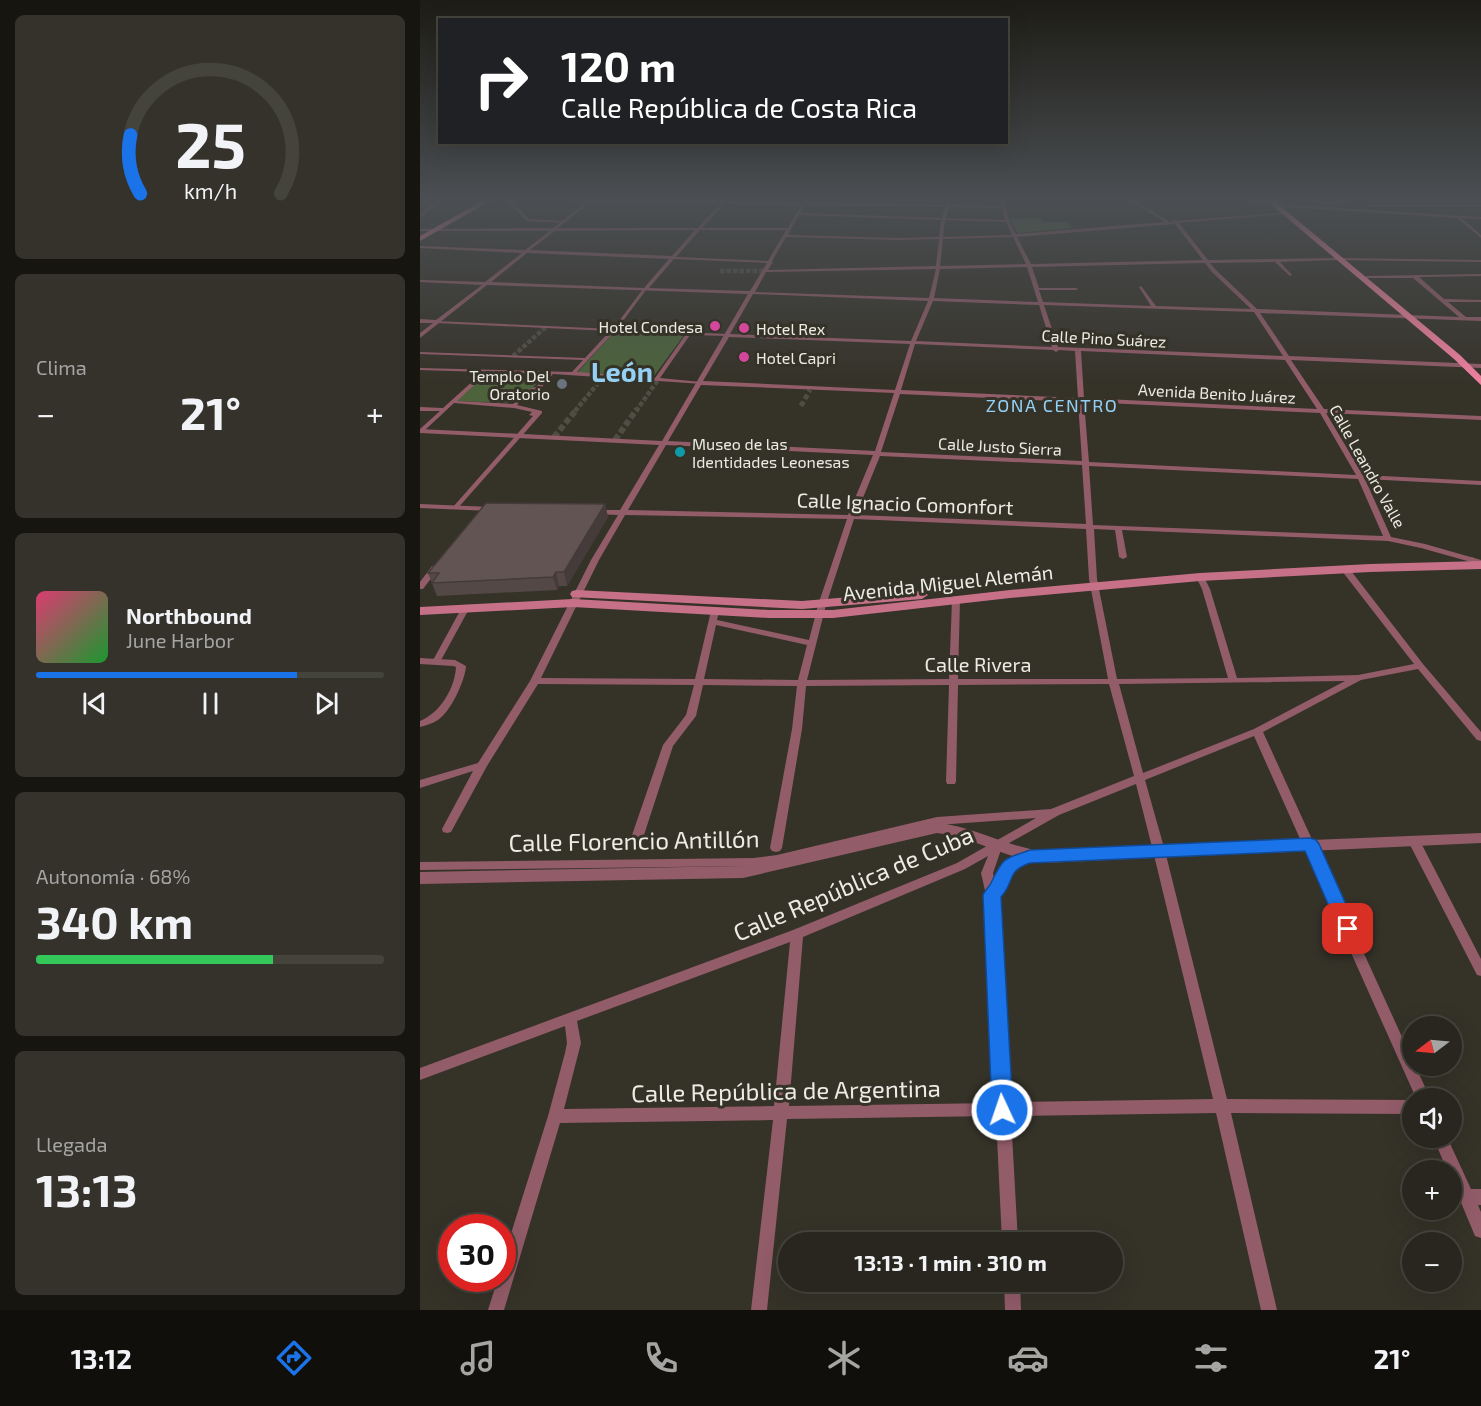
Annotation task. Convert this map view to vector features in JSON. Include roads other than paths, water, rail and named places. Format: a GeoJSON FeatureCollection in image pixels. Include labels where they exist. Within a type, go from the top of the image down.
{"type":"FeatureCollection","features":[{"type":"Feature","properties":{"kind":"main road"},"geometry":{"type":"LineString","coordinates":[[1343,261],[1420,317],[1481,366]]}},
{"type":"Feature","properties":{"kind":"main road"},"geometry":{"type":"LineString","coordinates":[[1343,261],[1467,366],[1481,382]]}},
{"type":"Feature","properties":{"kind":"main road","name":"Avenida Miguel Alemán"},"geometry":{"type":"LineString","coordinates":[[420,603],[575,598],[786,605],[821,610],[1093,582],[1335,562],[1479,562]]}},
{"type":"Feature","properties":{"kind":"main road","name":"Avenida Miguel Alemán"},"geometry":{"type":"LineString","coordinates":[[420,611],[575,598],[714,617],[956,600],[1093,582],[1479,562]]}},
{"type":"Feature","properties":{"kind":"street"},"geometry":{"type":"LineString","coordinates":[[420,336],[515,261]]}},
{"type":"Feature","properties":{"kind":"street"},"geometry":{"type":"LineString","coordinates":[[573,373],[614,330],[669,261]]}},
{"type":"Feature","properties":{"kind":"street"},"geometry":{"type":"LineString","coordinates":[[447,829],[482,765],[535,681],[575,598],[622,512],[771,262],[742,261]]}},
{"type":"Feature","properties":{"kind":"street"},"geometry":{"type":"LineString","coordinates":[[776,848],[797,729],[802,683],[821,610],[851,517],[877,454],[913,343],[931,300],[940,261]]}},
{"type":"Feature","properties":{"kind":"street"},"geometry":{"type":"LineString","coordinates":[[1027,261],[1056,350]]}},
{"type":"Feature","properties":{"kind":"street"},"geometry":{"type":"LineString","coordinates":[[766,271],[1200,261]]}},
{"type":"Feature","properties":{"kind":"street","name":"Calle Leandro Valle"},"geometry":{"type":"LineString","coordinates":[[1206,261],[1256,311],[1322,411],[1361,478],[1388,539],[1479,562]]}},
{"type":"Feature","properties":{"kind":"street"},"geometry":{"type":"LineString","coordinates":[[1277,261],[1290,274]]}},
{"type":"Feature","properties":{"kind":"street"},"geometry":{"type":"LineString","coordinates":[[1367,277],[1481,275]]}},
{"type":"Feature","properties":{"kind":"street"},"geometry":{"type":"LineString","coordinates":[[1414,276],[1464,318]]}},
{"type":"Feature","properties":{"kind":"street"},"geometry":{"type":"LineString","coordinates":[[420,281],[1481,319]]}},
{"type":"Feature","properties":{"kind":"street"},"geometry":{"type":"LineString","coordinates":[[1141,287],[1155,308]]}},
{"type":"Feature","properties":{"kind":"street"},"geometry":{"type":"LineString","coordinates":[[1036,289],[1076,289]]}},
{"type":"Feature","properties":{"kind":"street"},"geometry":{"type":"LineString","coordinates":[[1442,300],[1481,301]]}},
{"type":"Feature","properties":{"kind":"street"},"geometry":{"type":"LineString","coordinates":[[420,321],[727,335]]}},
{"type":"Feature","properties":{"kind":"street"},"geometry":{"type":"LineString","coordinates":[[656,380],[689,333]]}},
{"type":"Feature","properties":{"kind":"street","name":"Calle Pino Suárez"},"geometry":{"type":"LineString","coordinates":[[727,335],[1481,366]]}},
{"type":"Feature","properties":{"kind":"street"},"geometry":{"type":"LineString","coordinates":[[1078,351],[1093,582],[1113,681],[1159,851],[1222,1106],[1269,1310]]}},
{"type":"Feature","properties":{"kind":"street"},"geometry":{"type":"LineString","coordinates":[[420,353],[587,359]]}},
{"type":"Feature","properties":{"kind":"street"},"geometry":{"type":"LineString","coordinates":[[533,373],[548,357]]}},
{"type":"Feature","properties":{"kind":"street"},"geometry":{"type":"LineString","coordinates":[[420,369],[573,373],[700,383]]}},
{"type":"Feature","properties":{"kind":"street"},"geometry":{"type":"LineString","coordinates":[[421,431],[486,372]]}},
{"type":"Feature","properties":{"kind":"street"},"geometry":{"type":"LineString","coordinates":[[514,406],[527,390],[538,387],[551,373]]}},
{"type":"Feature","properties":{"kind":"street","name":"Avenida Benito Juárez"},"geometry":{"type":"LineString","coordinates":[[700,383],[1481,418]]}},
{"type":"Feature","properties":{"kind":"street"},"geometry":{"type":"LineString","coordinates":[[455,402],[514,406],[540,412],[518,434],[455,508]]}},
{"type":"Feature","properties":{"kind":"street"},"geometry":{"type":"LineString","coordinates":[[420,409],[445,410]]}},
{"type":"Feature","properties":{"kind":"street","name":"Calle Justo Sierra"},"geometry":{"type":"LineString","coordinates":[[421,431],[1481,483]]}},
{"type":"Feature","properties":{"kind":"street"},"geometry":{"type":"LineString","coordinates":[[420,506],[495,509]]}},
{"type":"Feature","properties":{"kind":"street"},"geometry":{"type":"LineString","coordinates":[[476,518],[483,509]]}},
{"type":"Feature","properties":{"kind":"street","name":"Calle Ignacio Comonfort"},"geometry":{"type":"LineString","coordinates":[[587,512],[851,517],[1388,539]]}},
{"type":"Feature","properties":{"kind":"street"},"geometry":{"type":"LineString","coordinates":[[1118,528],[1123,557]]}},
{"type":"Feature","properties":{"kind":"street"},"geometry":{"type":"LineString","coordinates":[[422,583],[440,563]]}},
{"type":"Feature","properties":{"kind":"street"},"geometry":{"type":"LineString","coordinates":[[1345,569],[1420,666],[1481,738]]}},
{"type":"Feature","properties":{"kind":"street"},"geometry":{"type":"LineString","coordinates":[[1200,577],[1206,589],[1233,681]]}},
{"type":"Feature","properties":{"kind":"street"},"geometry":{"type":"LineString","coordinates":[[951,781],[956,600]]}},
{"type":"Feature","properties":{"kind":"street"},"geometry":{"type":"LineString","coordinates":[[436,662],[465,609]]}},
{"type":"Feature","properties":{"kind":"street"},"geometry":{"type":"LineString","coordinates":[[637,838],[668,745],[691,716],[714,617],[813,644]]}},
{"type":"Feature","properties":{"kind":"street"},"geometry":{"type":"LineString","coordinates":[[420,662],[458,664],[462,670],[461,678],[437,715],[420,724]]}},
{"type":"Feature","properties":{"kind":"street","name":"Calle Rivera"},"geometry":{"type":"LineString","coordinates":[[535,681],[802,683],[1233,681],[1358,678],[1420,666]]}},
{"type":"Feature","properties":{"kind":"street","name":"Calle República de Cuba"},"geometry":{"type":"LineString","coordinates":[[420,1074],[797,934],[961,866],[1055,812],[1257,731],[1358,678]]}},
{"type":"Feature","properties":{"kind":"street"},"geometry":{"type":"LineString","coordinates":[[1257,731],[1420,1088]]}},
{"type":"Feature","properties":{"kind":"street"},"geometry":{"type":"LineString","coordinates":[[420,784],[482,765]]}},
{"type":"Feature","properties":{"kind":"street","name":"Calle Florencio Antillón"},"geometry":{"type":"LineString","coordinates":[[422,870],[753,862],[777,859],[937,821],[1055,812]]}},
{"type":"Feature","properties":{"kind":"street","name":"Calle Florencio Antillón"},"geometry":{"type":"LineString","coordinates":[[422,870],[743,872],[937,828],[962,831],[997,847],[1030,857],[1481,838]]}},
{"type":"Feature","properties":{"kind":"street"},"geometry":{"type":"LineString","coordinates":[[1414,841],[1481,971]]}},
{"type":"Feature","properties":{"kind":"street"},"geometry":{"type":"LineString","coordinates":[[997,847],[987,873],[992,895],[1009,1232]]}},
{"type":"Feature","properties":{"kind":"street"},"geometry":{"type":"LineString","coordinates":[[992,895],[999,887],[1006,867],[1030,857]]}},
{"type":"Feature","properties":{"kind":"street"},"geometry":{"type":"LineString","coordinates":[[759,1310],[781,1112],[797,934]]}},
{"type":"Feature","properties":{"kind":"street"},"geometry":{"type":"LineString","coordinates":[[496,1310],[555,1116],[574,1043],[570,1018]]}},
{"type":"Feature","properties":{"kind":"street","name":"Calle República de Argentina"},"geometry":{"type":"LineString","coordinates":[[555,1116],[1222,1106],[1402,1107]]}},
{"type":"Feature","properties":{"kind":"street"},"geometry":{"type":"LineString","coordinates":[[1446,1148],[1474,1197],[1481,1230]]}},
{"type":"Feature","properties":{"kind":"street"},"geometry":{"type":"LineString","coordinates":[[1012,1292],[1013,1310]]}},
{"type":"Feature","properties":{"kind":"tunnel"},"geometry":{"type":"LineString","coordinates":[[720,271],[766,271]]}},
{"type":"Feature","properties":{"kind":"tunnel"},"geometry":{"type":"LineString","coordinates":[[513,356],[547,326]]}},
{"type":"Feature","properties":{"kind":"tunnel"},"geometry":{"type":"LineString","coordinates":[[575,411],[604,376]]}},
{"type":"Feature","properties":{"kind":"tunnel"},"geometry":{"type":"LineString","coordinates":[[636,411],[658,380]]}},
{"type":"Feature","properties":{"kind":"tunnel"},"geometry":{"type":"LineString","coordinates":[[801,406],[810,390]]}},
{"type":"Feature","properties":{"kind":"tunnel"},"geometry":{"type":"LineString","coordinates":[[554,437],[577,409]]}},
{"type":"Feature","properties":{"kind":"tunnel"},"geometry":{"type":"LineString","coordinates":[[615,440],[637,409]]}},
{"type":"Feature","properties":{"kind":"place","name":"Hotel Condesa"},"geometry":{"type":"Point","coordinates":[715,326]}},
{"type":"Feature","properties":{"kind":"place","name":"Hotel Rex"},"geometry":{"type":"Point","coordinates":[744,328]}},
{"type":"Feature","properties":{"kind":"place","name":"Hotel Capri"},"geometry":{"type":"Point","coordinates":[744,357]}},
{"type":"Feature","properties":{"kind":"place","name":"Templo Del Oratorio"},"geometry":{"type":"Point","coordinates":[562,384]}},
{"type":"Feature","properties":{"kind":"place","name":"Museo de las Identidades Leonesas"},"geometry":{"type":"Point","coordinates":[680,452]}},
{"type":"Feature","properties":{"kind":"district","name":"León"},"geometry":{"type":"Point","coordinates":[622,371]}},
{"type":"Feature","properties":{"kind":"district","name":"ZONA CENTRO"},"geometry":{"type":"Point","coordinates":[1052,405]}}]}
